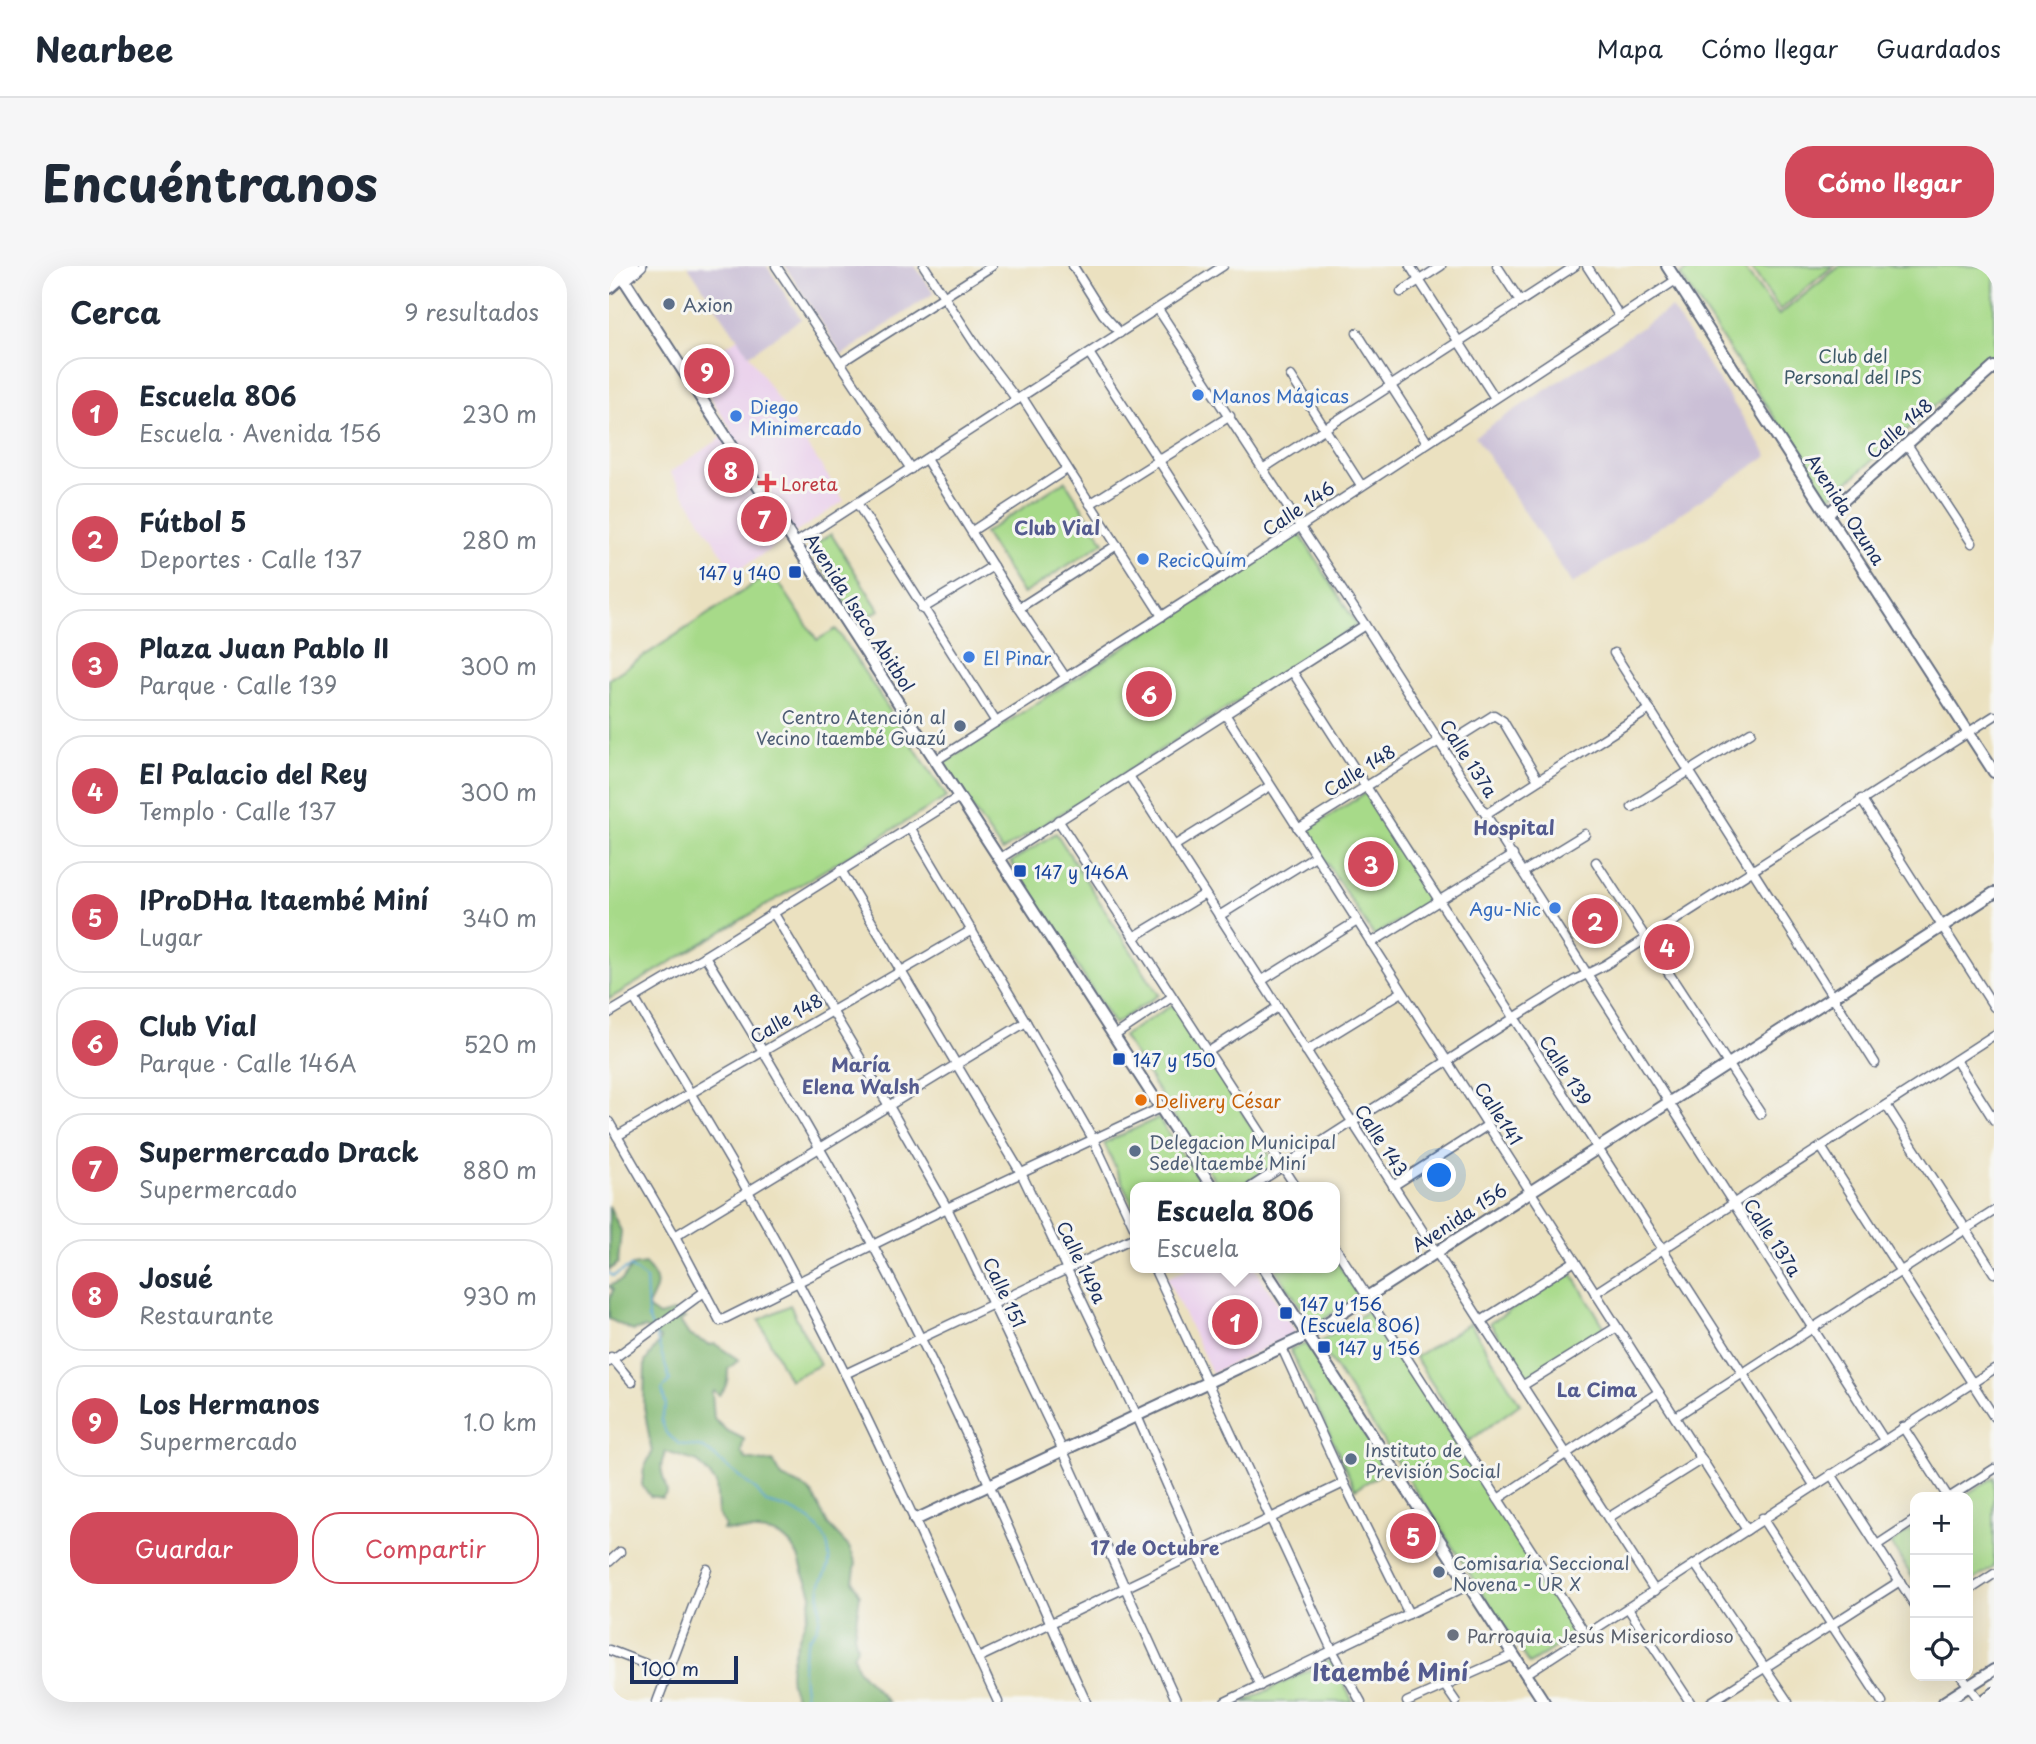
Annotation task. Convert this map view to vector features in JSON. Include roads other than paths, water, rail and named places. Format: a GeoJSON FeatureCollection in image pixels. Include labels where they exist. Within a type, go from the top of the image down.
{"type":"FeatureCollection","features":[{"type":"Feature","properties":{"kind":"highway"},"geometry":{"type":"LineString","coordinates":[[609,286],[620,271]]}},
{"type":"Feature","properties":{"kind":"main road","name":"Avenida Ozuna"},"geometry":{"type":"LineString","coordinates":[[1667,266],[1994,772]]}},
{"type":"Feature","properties":{"kind":"main road","name":"Avenida Isaco Abitbol"},"geometry":{"type":"LineString","coordinates":[[620,271],[1209,1182]]}},
{"type":"Feature","properties":{"kind":"main road","name":"Calle 148"},"geometry":{"type":"LineString","coordinates":[[1828,514],[1992,373]]}},
{"type":"Feature","properties":{"kind":"main road","name":"Avenida 156"},"geometry":{"type":"LineString","coordinates":[[915,1520],[1308,1335],[1994,892]]}},
{"type":"Feature","properties":{"kind":"main road"},"geometry":{"type":"LineString","coordinates":[[1267,1273],[1544,1702]]}},
{"type":"Feature","properties":{"kind":"main road"},"geometry":{"type":"LineString","coordinates":[[1944,1702],[1994,1670]]}},
{"type":"Feature","properties":{"kind":"main road"},"geometry":{"type":"LineString","coordinates":[[1981,1702],[1994,1693]]}},
{"type":"Feature","properties":{"kind":"street"},"geometry":{"type":"LineString","coordinates":[[609,295],[620,271],[642,266]]}},
{"type":"Feature","properties":{"kind":"street"},"geometry":{"type":"LineString","coordinates":[[776,266],[911,469]]}},
{"type":"Feature","properties":{"kind":"street"},"geometry":{"type":"LineString","coordinates":[[925,266],[944,297],[1067,469],[1162,616]]}},
{"type":"Feature","properties":{"kind":"street"},"geometry":{"type":"LineString","coordinates":[[840,363],[992,266]]}},
{"type":"Feature","properties":{"kind":"street"},"geometry":{"type":"LineString","coordinates":[[1073,266],[1103,314],[1120,333]]}},
{"type":"Feature","properties":{"kind":"street"},"geometry":{"type":"LineString","coordinates":[[1409,266],[1495,398]]}},
{"type":"Feature","properties":{"kind":"street"},"geometry":{"type":"LineString","coordinates":[[1401,292],[1441,266]]}},
{"type":"Feature","properties":{"kind":"street"},"geometry":{"type":"LineString","coordinates":[[1497,266],[1520,301]]}},
{"type":"Feature","properties":{"kind":"street"},"geometry":{"type":"LineString","coordinates":[[1264,468],[1574,266]]}},
{"type":"Feature","properties":{"kind":"street"},"geometry":{"type":"LineString","coordinates":[[1587,266],[1620,317]]}},
{"type":"Feature","properties":{"kind":"street"},"geometry":{"type":"LineString","coordinates":[[794,544],[1219,267]]}},
{"type":"Feature","properties":{"kind":"street","name":"Calle 146"},"geometry":{"type":"LineString","coordinates":[[935,761],[1677,281]]}},
{"type":"Feature","properties":{"kind":"street","name":"Calle 137a"},"geometry":{"type":"LineString","coordinates":[[1158,309],[1264,468],[1513,855],[1586,975],[1884,1440]]}},
{"type":"Feature","properties":{"kind":"street"},"geometry":{"type":"LineString","coordinates":[[1357,333],[1427,442]]}},
{"type":"Feature","properties":{"kind":"street"},"geometry":{"type":"LineString","coordinates":[[1089,353],[1231,572]]}},
{"type":"Feature","properties":{"kind":"street"},"geometry":{"type":"LineString","coordinates":[[1291,376],[1361,485]]}},
{"type":"Feature","properties":{"kind":"street"},"geometry":{"type":"LineString","coordinates":[[1090,504],[1230,416]]}},
{"type":"Feature","properties":{"kind":"street"},"geometry":{"type":"LineString","coordinates":[[1907,444],[1972,543]]}},
{"type":"Feature","properties":{"kind":"street"},"geometry":{"type":"LineString","coordinates":[[926,459],[1066,678]]}},
{"type":"Feature","properties":{"kind":"street"},"geometry":{"type":"LineString","coordinates":[[972,531],[1067,469]]}},
{"type":"Feature","properties":{"kind":"street"},"geometry":{"type":"LineString","coordinates":[[857,503],[996,722]]}},
{"type":"Feature","properties":{"kind":"street"},"geometry":{"type":"LineString","coordinates":[[1019,608],[1117,545]]}},
{"type":"Feature","properties":{"kind":"street"},"geometry":{"type":"LineString","coordinates":[[922,609],[993,566]]}},
{"type":"Feature","properties":{"kind":"street"},"geometry":{"type":"LineString","coordinates":[[999,859],[1365,625]]}},
{"type":"Feature","properties":{"kind":"street"},"geometry":{"type":"LineString","coordinates":[[1614,653],[1875,1063]]}},
{"type":"Feature","properties":{"kind":"street","name":"Calle 139"},"geometry":{"type":"LineString","coordinates":[[1292,671],[1814,1485]]}},
{"type":"Feature","properties":{"kind":"street"},"geometry":{"type":"LineString","coordinates":[[1486,814],[1650,709]]}},
{"type":"Feature","properties":{"kind":"street","name":"Calle141"},"geometry":{"type":"LineString","coordinates":[[1224,714],[1747,1530]]}},
{"type":"Feature","properties":{"kind":"street","name":"Calle 148"},"geometry":{"type":"LineString","coordinates":[[1298,829],[1366,786],[1494,715],[1503,721],[1538,780]]}},
{"type":"Feature","properties":{"kind":"street"},"geometry":{"type":"LineString","coordinates":[[1259,1182],[1994,716]]}},
{"type":"Feature","properties":{"kind":"street"},"geometry":{"type":"LineString","coordinates":[[1632,807],[1751,732]]}},
{"type":"Feature","properties":{"kind":"street","name":"Calle 143"},"geometry":{"type":"LineString","coordinates":[[1129,776],[1655,1591]]}},
{"type":"Feature","properties":{"kind":"street"},"geometry":{"type":"LineString","coordinates":[[1174,846],[1271,786]]}},
{"type":"Feature","properties":{"kind":"street"},"geometry":{"type":"LineString","coordinates":[[609,1013],[705,957],[959,797]]}},
{"type":"Feature","properties":{"kind":"street"},"geometry":{"type":"LineString","coordinates":[[1861,799],[1994,1007]]}},
{"type":"Feature","properties":{"kind":"street"},"geometry":{"type":"LineString","coordinates":[[1058,820],[1293,1182]]}},
{"type":"Feature","properties":{"kind":"street"},"geometry":{"type":"LineString","coordinates":[[910,827],[1093,1139],[1130,1218]]}},
{"type":"Feature","properties":{"kind":"street"},"geometry":{"type":"LineString","coordinates":[[1523,872],[1585,835]]}},
{"type":"Feature","properties":{"kind":"street"},"geometry":{"type":"LineString","coordinates":[[1371,943],[1513,855]]}},
{"type":"Feature","properties":{"kind":"street"},"geometry":{"type":"LineString","coordinates":[[1219,916],[1315,856]]}},
{"type":"Feature","properties":{"kind":"street"},"geometry":{"type":"LineString","coordinates":[[1596,862],[1761,1114]]}},
{"type":"Feature","properties":{"kind":"street","name":"Calle 149a"},"geometry":{"type":"LineString","coordinates":[[841,870],[1021,1173],[1137,1416],[1197,1553],[1260,1686]]}},
{"type":"Feature","properties":{"kind":"street"},"geometry":{"type":"LineString","coordinates":[[1134,937],[1205,894]]}},
{"type":"Feature","properties":{"kind":"street","name":"Calle 151"},"geometry":{"type":"LineString","coordinates":[[773,912],[890,1106],[947,1208],[1063,1451],[1177,1702]]}},
{"type":"Feature","properties":{"kind":"street"},"geometry":{"type":"LineString","coordinates":[[1261,981],[1357,921]]}},
{"type":"Feature","properties":{"kind":"street","name":"Calle 148"},"geometry":{"type":"LineString","coordinates":[[617,1136],[972,930]]}},
{"type":"Feature","properties":{"kind":"street"},"geometry":{"type":"LineString","coordinates":[[705,957],[764,1051],[874,1245],[921,1337],[1086,1702]]}},
{"type":"Feature","properties":{"kind":"street"},"geometry":{"type":"LineString","coordinates":[[1306,1051],[1402,992]]}},
{"type":"Feature","properties":{"kind":"street"},"geometry":{"type":"LineString","coordinates":[[1114,1036],[1172,997]]}},
{"type":"Feature","properties":{"kind":"street"},"geometry":{"type":"LineString","coordinates":[[634,998],[749,1192],[799,1283],[915,1520],[998,1702]]}},
{"type":"Feature","properties":{"kind":"street"},"geometry":{"type":"LineString","coordinates":[[1208,1052],[1278,1007]]}},
{"type":"Feature","properties":{"kind":"street"},"geometry":{"type":"LineString","coordinates":[[675,1236],[1026,1022]]}},
{"type":"Feature","properties":{"kind":"street"},"geometry":{"type":"LineString","coordinates":[[1595,1293],[1994,1035]]}},
{"type":"Feature","properties":{"kind":"street"},"geometry":{"type":"LineString","coordinates":[[1956,1060],[1994,1120]]}},
{"type":"Feature","properties":{"kind":"street"},"geometry":{"type":"LineString","coordinates":[[1886,1105],[1994,1273]]}},
{"type":"Feature","properties":{"kind":"street"},"geometry":{"type":"LineString","coordinates":[[609,1122],[675,1236],[720,1321],[947,1208],[1160,1108]]}},
{"type":"Feature","properties":{"kind":"street"},"geometry":{"type":"LineString","coordinates":[[1393,1186],[1488,1125]]}},
{"type":"Feature","properties":{"kind":"street"},"geometry":{"type":"LineString","coordinates":[[1821,1147],[1994,1417]]}},
{"type":"Feature","properties":{"kind":"street"},"geometry":{"type":"LineString","coordinates":[[1675,1417],[1994,1211]]}},
{"type":"Feature","properties":{"kind":"street"},"geometry":{"type":"LineString","coordinates":[[845,1374],[1130,1239]]}},
{"type":"Feature","properties":{"kind":"street"},"geometry":{"type":"LineString","coordinates":[[1340,1255],[1586,1635]]}},
{"type":"Feature","properties":{"kind":"street"},"geometry":{"type":"LineString","coordinates":[[1481,1321],[1575,1261]]}},
{"type":"Feature","properties":{"kind":"street"},"geometry":{"type":"LineString","coordinates":[[1156,1273],[1332,1650],[1360,1702]]}},
{"type":"Feature","properties":{"kind":"street"},"geometry":{"type":"LineString","coordinates":[[632,1382],[610,1359],[704,1292]]}},
{"type":"Feature","properties":{"kind":"street"},"geometry":{"type":"LineString","coordinates":[[1522,1386],[1617,1326]]}},
{"type":"Feature","properties":{"kind":"street"},"geometry":{"type":"LineString","coordinates":[[1282,1348],[1344,1483],[1409,1614]]}},
{"type":"Feature","properties":{"kind":"street"},"geometry":{"type":"LineString","coordinates":[[1526,1674],[1994,1369]]}},
{"type":"Feature","properties":{"kind":"street"},"geometry":{"type":"LineString","coordinates":[[1498,1499],[1659,1392]]}},
{"type":"Feature","properties":{"kind":"street"},"geometry":{"type":"LineString","coordinates":[[1903,1427],[1946,1492]]}},
{"type":"Feature","properties":{"kind":"street"},"geometry":{"type":"LineString","coordinates":[[1608,1518],[1702,1459]]}},
{"type":"Feature","properties":{"kind":"street"},"geometry":{"type":"LineString","coordinates":[[1957,1492],[1994,1469]]}},
{"type":"Feature","properties":{"kind":"street"},"geometry":{"type":"LineString","coordinates":[[1831,1474],[1910,1597]]}},
{"type":"Feature","properties":{"kind":"street"},"geometry":{"type":"LineString","coordinates":[[978,1658],[1344,1483]]}},
{"type":"Feature","properties":{"kind":"street"},"geometry":{"type":"LineString","coordinates":[[1762,1518],[1882,1702]]}},
{"type":"Feature","properties":{"kind":"street"},"geometry":{"type":"LineString","coordinates":[[1877,1545],[1910,1523]]}},
{"type":"Feature","properties":{"kind":"street"},"geometry":{"type":"LineString","coordinates":[[609,1562],[620,1552]]}},
{"type":"Feature","properties":{"kind":"street"},"geometry":{"type":"LineString","coordinates":[[1695,1564],[1788,1702]]}},
{"type":"Feature","properties":{"kind":"street"},"geometry":{"type":"LineString","coordinates":[[657,1702],[707,1569]]}},
{"type":"Feature","properties":{"kind":"street"},"geometry":{"type":"LineString","coordinates":[[1973,1588],[1994,1574]]}},
{"type":"Feature","properties":{"kind":"street"},"geometry":{"type":"LineString","coordinates":[[1711,1702],[1900,1581]]}},
{"type":"Feature","properties":{"kind":"street"},"geometry":{"type":"LineString","coordinates":[[1225,1702],[1469,1585]]}},
{"type":"Feature","properties":{"kind":"street"},"geometry":{"type":"LineString","coordinates":[[1628,1608],[1691,1702]]}},
{"type":"Feature","properties":{"kind":"street"},"geometry":{"type":"LineString","coordinates":[[609,1650],[669,1673]]}},
{"type":"Feature","properties":{"kind":"street"},"geometry":{"type":"LineString","coordinates":[[1407,1702],[1513,1655]]}},
{"type":"Feature","properties":{"kind":"street"},"geometry":{"type":"LineString","coordinates":[[1964,1681],[1981,1702]]}},
{"type":"Feature","properties":{"kind":"street"},"geometry":{"type":"LineString","coordinates":[[1445,1686],[1456,1702]]}},
{"type":"Feature","properties":{"kind":"waterway"},"geometry":{"type":"LineString","coordinates":[[609,1273],[613,1276],[630,1267],[646,1279],[648,1318],[652,1327]]}},
{"type":"Feature","properties":{"kind":"waterway"},"geometry":{"type":"LineString","coordinates":[[655,1333],[670,1380],[662,1390],[666,1405],[661,1419],[666,1433],[679,1444],[704,1448],[757,1491],[766,1503],[801,1515],[811,1521],[825,1538],[829,1563],[820,1587],[819,1621],[806,1645],[803,1662],[807,1702]]}},
{"type":"Feature","properties":{"kind":"place","name":"Axion"},"geometry":{"type":"Point","coordinates":[669,304]}},
{"type":"Feature","properties":{"kind":"place","name":"Los Hermanos"},"geometry":{"type":"Point","coordinates":[707,371]}},
{"type":"Feature","properties":{"kind":"place","name":"Manos Mágicas"},"geometry":{"type":"Point","coordinates":[1198,395]}},
{"type":"Feature","properties":{"kind":"place","name":"Diego Minimercado"},"geometry":{"type":"Point","coordinates":[736,416]}},
{"type":"Feature","properties":{"kind":"place","name":"Josué"},"geometry":{"type":"Point","coordinates":[731,470]}},
{"type":"Feature","properties":{"kind":"place","name":"Loreta"},"geometry":{"type":"Point","coordinates":[767,483]}},
{"type":"Feature","properties":{"kind":"place","name":"Supermercado Drack"},"geometry":{"type":"Point","coordinates":[764,519]}},
{"type":"Feature","properties":{"kind":"place","name":"RecicQuím"},"geometry":{"type":"Point","coordinates":[1143,559]}},
{"type":"Feature","properties":{"kind":"place","name":"147 y 140"},"geometry":{"type":"Point","coordinates":[795,572]}},
{"type":"Feature","properties":{"kind":"place","name":"El Pinar"},"geometry":{"type":"Point","coordinates":[969,657]}},
{"type":"Feature","properties":{"kind":"place","name":"Club Vial"},"geometry":{"type":"Point","coordinates":[1149,694]}},
{"type":"Feature","properties":{"kind":"place","name":"Centro Atención al Vecino Itaembé Guazú"},"geometry":{"type":"Point","coordinates":[960,726]}},
{"type":"Feature","properties":{"kind":"place","name":"Plaza Juan Pablo II"},"geometry":{"type":"Point","coordinates":[1371,864]}},
{"type":"Feature","properties":{"kind":"place","name":"147 y 146A"},"geometry":{"type":"Point","coordinates":[1020,871]}},
{"type":"Feature","properties":{"kind":"place","name":"Agu-Nic"},"geometry":{"type":"Point","coordinates":[1555,908]}},
{"type":"Feature","properties":{"kind":"place","name":"Fútbol 5"},"geometry":{"type":"Point","coordinates":[1595,921]}},
{"type":"Feature","properties":{"kind":"place","name":"El Palacio del Rey"},"geometry":{"type":"Point","coordinates":[1667,947]}},
{"type":"Feature","properties":{"kind":"place","name":"147 y 150"},"geometry":{"type":"Point","coordinates":[1119,1059]}},
{"type":"Feature","properties":{"kind":"place","name":"Delivery César"},"geometry":{"type":"Point","coordinates":[1141,1100]}},
{"type":"Feature","properties":{"kind":"place","name":"Delegacion Municipal Sede Itaembé Miní"},"geometry":{"type":"Point","coordinates":[1135,1151]}},
{"type":"Feature","properties":{"kind":"place","name":"147 y 156 (Escuela 806)"},"geometry":{"type":"Point","coordinates":[1286,1313]}},
{"type":"Feature","properties":{"kind":"place","name":"Escuela 806"},"geometry":{"type":"Point","coordinates":[1235,1322]}},
{"type":"Feature","properties":{"kind":"place","name":"147 y 156"},"geometry":{"type":"Point","coordinates":[1324,1347]}},
{"type":"Feature","properties":{"kind":"place","name":"Instituto de Previsión Social"},"geometry":{"type":"Point","coordinates":[1351,1459]}},
{"type":"Feature","properties":{"kind":"place","name":"IProDHa Itaembé Miní"},"geometry":{"type":"Point","coordinates":[1413,1536]}},
{"type":"Feature","properties":{"kind":"place","name":"Comisaría Seccional Novena - UR X"},"geometry":{"type":"Point","coordinates":[1439,1572]}},
{"type":"Feature","properties":{"kind":"place","name":"Parroquia Jesús Misericordioso"},"geometry":{"type":"Point","coordinates":[1453,1635]}},
{"type":"Feature","properties":{"kind":"district","name":"Club Vial"},"geometry":{"type":"Point","coordinates":[1057,527]}},
{"type":"Feature","properties":{"kind":"district","name":"Hospital"},"geometry":{"type":"Point","coordinates":[1514,827]}},
{"type":"Feature","properties":{"kind":"district","name":"María Elena Walsh"},"geometry":{"type":"Point","coordinates":[861,1075]}},
{"type":"Feature","properties":{"kind":"district","name":"La Cima"},"geometry":{"type":"Point","coordinates":[1597,1389]}},
{"type":"Feature","properties":{"kind":"district","name":"17 de Octubre"},"geometry":{"type":"Point","coordinates":[1155,1547]}},
{"type":"Feature","properties":{"kind":"district","name":"Itaembé Miní"},"geometry":{"type":"Point","coordinates":[1390,1671]}},
{"type":"Feature","properties":{"kind":"park label","name":"Club del Personal del IPS"},"geometry":{"type":"Point","coordinates":[1853,365]}}]}
